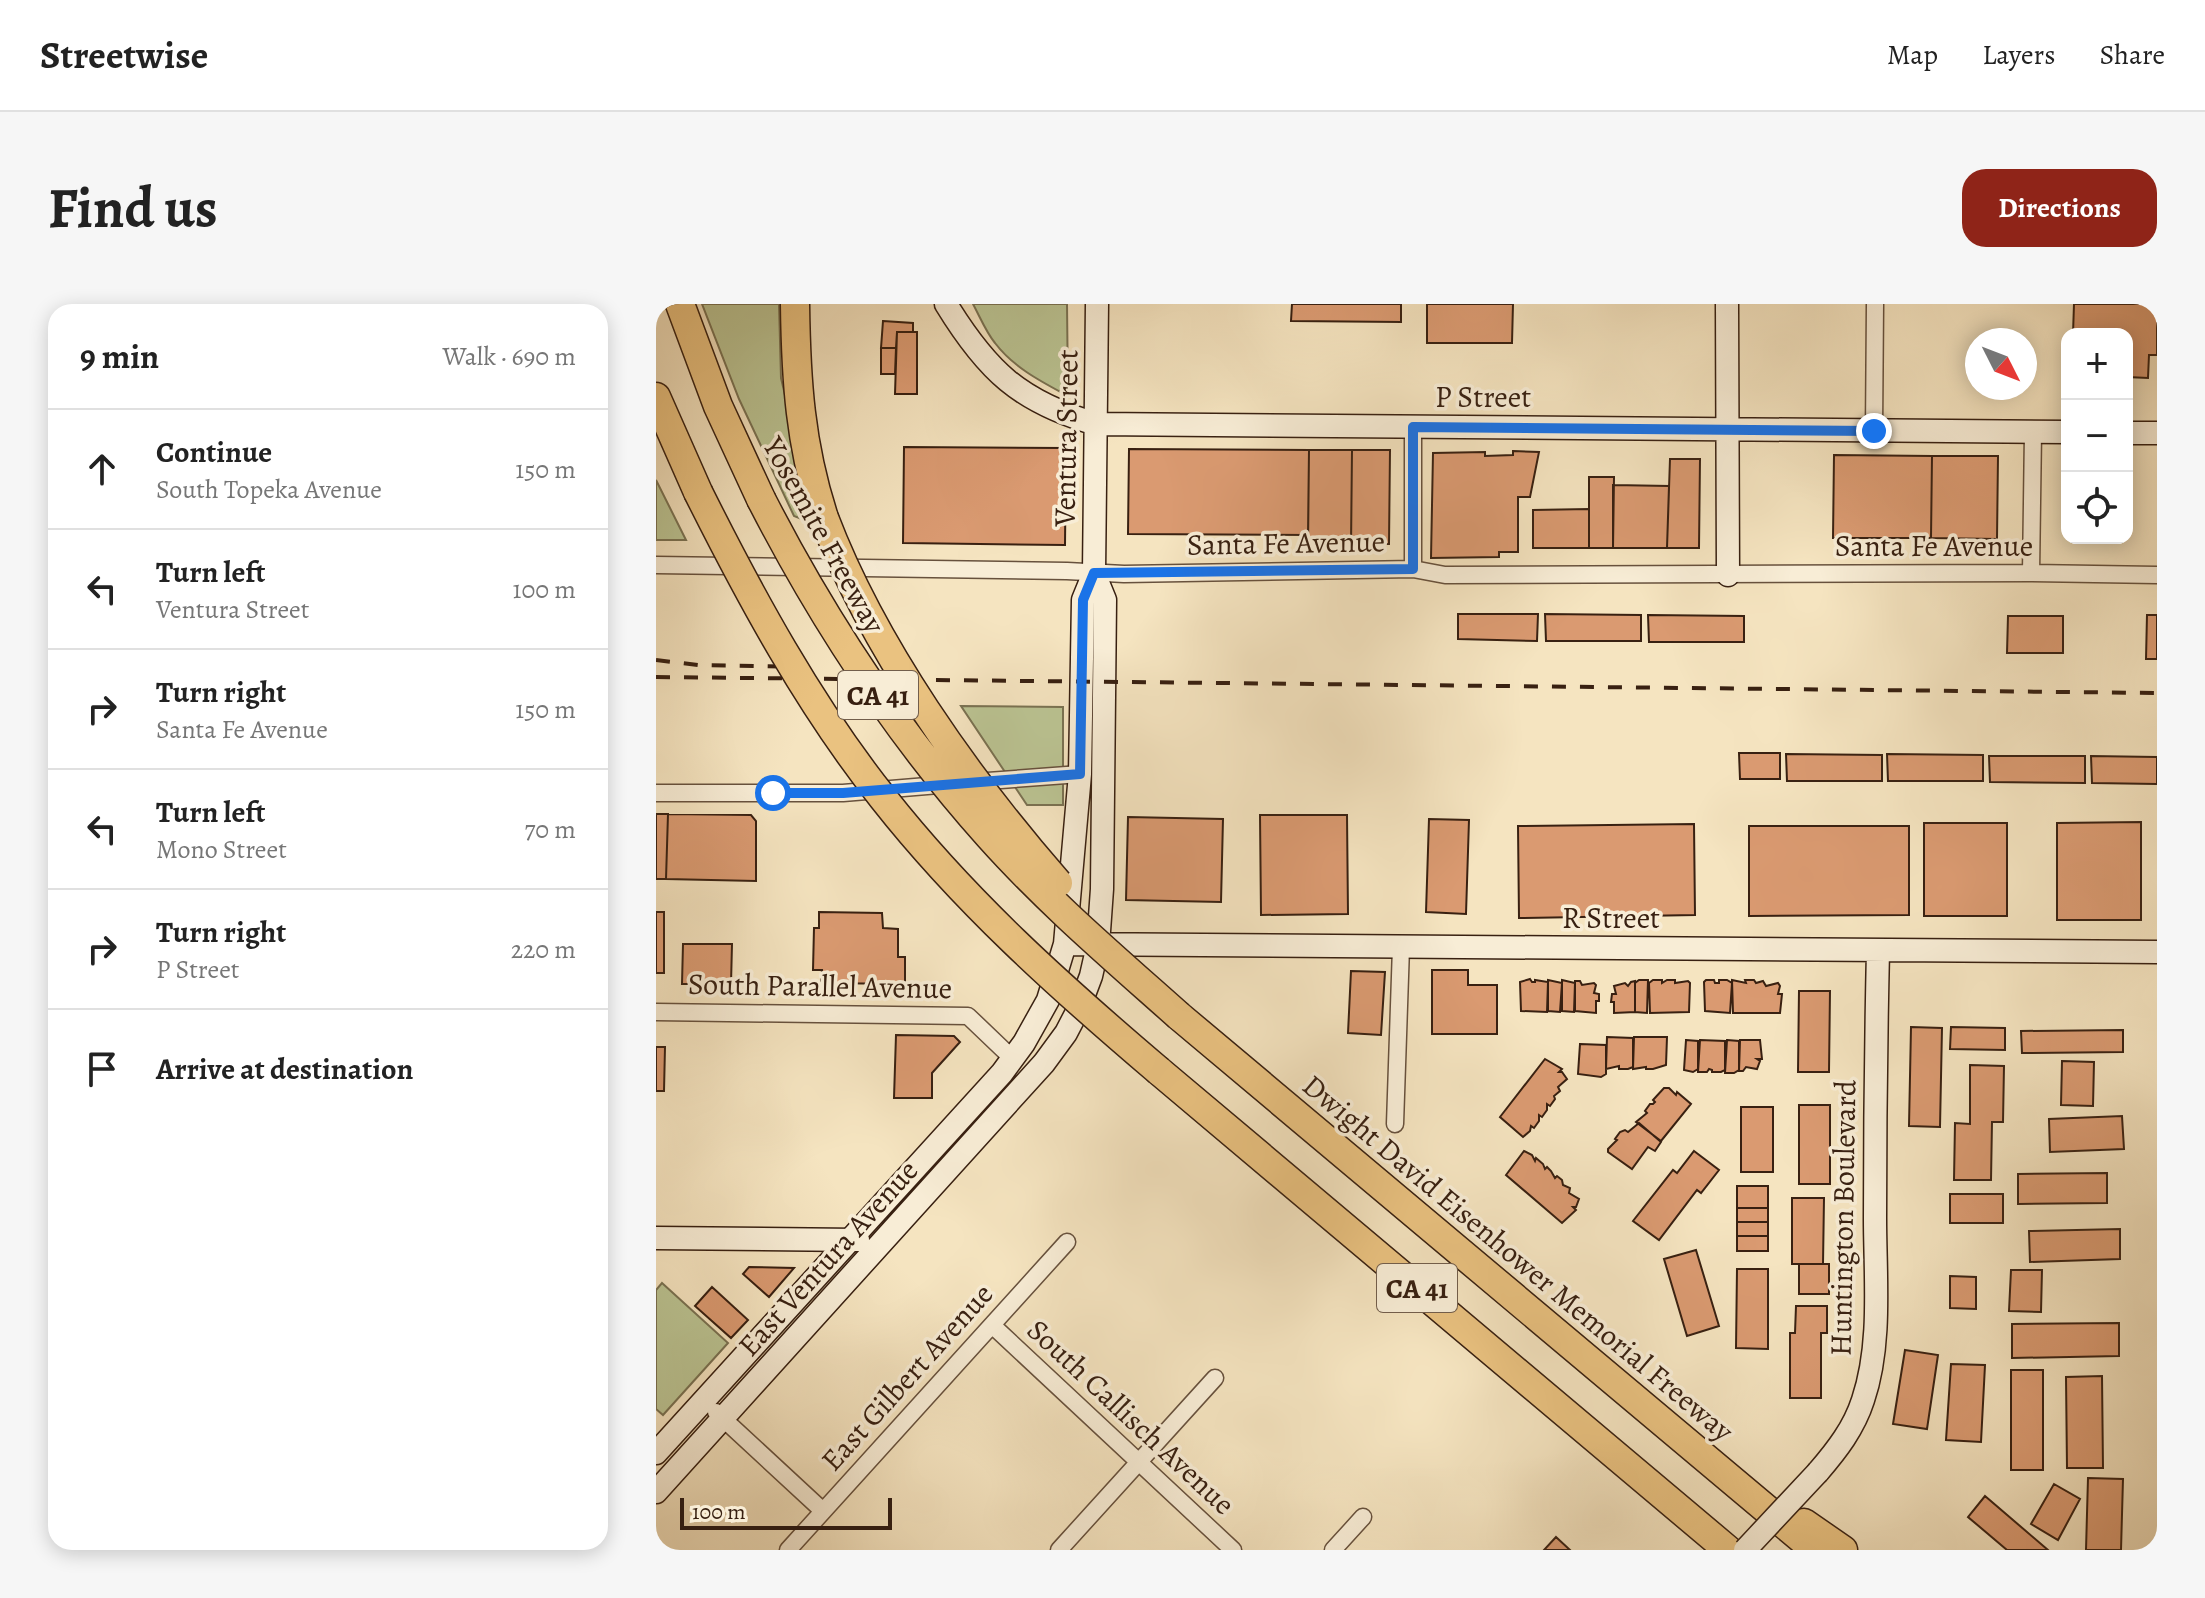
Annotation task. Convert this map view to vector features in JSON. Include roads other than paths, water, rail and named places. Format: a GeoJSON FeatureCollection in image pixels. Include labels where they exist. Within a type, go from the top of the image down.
{"type":"FeatureCollection","features":[{"type":"Feature","properties":{"kind":"highway","name":"Yosemite Freeway"},"geometry":{"type":"LineString","coordinates":[[680,304],[718,406],[761,499],[793,562],[854,661],[940,779],[991,838],[1050,899],[1187,1023]]}},
{"type":"Feature","properties":{"kind":"highway"},"geometry":{"type":"LineString","coordinates":[[795,304],[802,434],[812,482],[849,576],[870,616],[955,751],[1036,858],[1130,954],[1187,1023]]}},
{"type":"Feature","properties":{"kind":"highway"},"geometry":{"type":"LineString","coordinates":[[656,397],[688,491]]}},
{"type":"Feature","properties":{"kind":"highway"},"geometry":{"type":"LineString","coordinates":[[656,441],[688,491]]}},
{"type":"Feature","properties":{"kind":"highway","name":"CA 41"},"geometry":{"type":"LineString","coordinates":[[688,491],[752,625],[783,668],[824,715],[880,795],[959,887],[1025,954],[1159,1071],[1728,1550]]}},
{"type":"Feature","properties":{"kind":"highway","name":"Dwight David Eisenhower Memorial Freeway"},"geometry":{"type":"LineString","coordinates":[[1187,1023],[1815,1550]]}},
{"type":"Feature","properties":{"kind":"highway"},"geometry":{"type":"LineString","coordinates":[[1652,1415],[1843,1550]]}},
{"type":"Feature","properties":{"kind":"highway"},"geometry":{"type":"LineString","coordinates":[[1676,1505],[1719,1550]]}},
{"type":"Feature","properties":{"kind":"main road","name":"P Street"},"geometry":{"type":"LineString","coordinates":[[946,304],[980,354],[1019,390],[1045,406],[1096,424],[2061,432]]}},
{"type":"Feature","properties":{"kind":"main road","name":"Ventura Street"},"geometry":{"type":"LineString","coordinates":[[1013,1059],[1048,1000],[1065,944],[1080,774],[1083,600],[1094,573],[1097,304]]}},
{"type":"Feature","properties":{"kind":"main road"},"geometry":{"type":"LineString","coordinates":[[1727,304],[1728,575]]}},
{"type":"Feature","properties":{"kind":"main road"},"geometry":{"type":"LineString","coordinates":[[2133,433],[2157,433]]}},
{"type":"Feature","properties":{"kind":"main road","name":"Ventura Street"},"geometry":{"type":"LineString","coordinates":[[1044,1063],[1066,1033],[1079,1008],[1098,945],[1102,874],[1105,600],[1094,573]]}},
{"type":"Feature","properties":{"kind":"main road","name":"R Street"},"geometry":{"type":"LineString","coordinates":[[1065,944],[2157,952]]}},
{"type":"Feature","properties":{"kind":"main road","name":"Huntington Boulevard"},"geometry":{"type":"LineString","coordinates":[[1745,1550],[1838,1449],[1864,1399],[1872,1360],[1875,1281],[1878,950]]}},
{"type":"Feature","properties":{"kind":"main road","name":"East Ventura Avenue"},"geometry":{"type":"LineString","coordinates":[[656,1453],[1013,1059]]}},
{"type":"Feature","properties":{"kind":"main road","name":"East Ventura Avenue"},"geometry":{"type":"LineString","coordinates":[[656,1492],[1044,1063]]}},
{"type":"Feature","properties":{"kind":"main road"},"geometry":{"type":"LineString","coordinates":[[656,1238],[884,1241]]}},
{"type":"Feature","properties":{"kind":"street"},"geometry":{"type":"LineString","coordinates":[[1874,431],[1875,304]]}},
{"type":"Feature","properties":{"kind":"street"},"geometry":{"type":"LineString","coordinates":[[1413,427],[1413,569]]}},
{"type":"Feature","properties":{"kind":"street"},"geometry":{"type":"LineString","coordinates":[[2031,573],[2033,432]]}},
{"type":"Feature","properties":{"kind":"street","name":"Santa Fe Avenue"},"geometry":{"type":"LineString","coordinates":[[656,565],[1094,573],[1413,569],[1445,575],[2157,575]]}},
{"type":"Feature","properties":{"kind":"street"},"geometry":{"type":"LineString","coordinates":[[656,793],[843,793],[1080,774]]}},
{"type":"Feature","properties":{"kind":"street"},"geometry":{"type":"LineString","coordinates":[[1395,1124],[1401,947]]}},
{"type":"Feature","properties":{"kind":"street","name":"South Parallel Avenue"},"geometry":{"type":"LineString","coordinates":[[656,1012],[968,1016],[1013,1059]]}},
{"type":"Feature","properties":{"kind":"street","name":"East Gilbert Avenue"},"geometry":{"type":"LineString","coordinates":[[788,1550],[1067,1242]]}},
{"type":"Feature","properties":{"kind":"street","name":"South Callisch Avenue"},"geometry":{"type":"LineString","coordinates":[[992,1325],[1233,1550]]}},
{"type":"Feature","properties":{"kind":"street"},"geometry":{"type":"LineString","coordinates":[[1059,1550],[1215,1378]]}},
{"type":"Feature","properties":{"kind":"street"},"geometry":{"type":"LineString","coordinates":[[703,1400],[823,1511]]}},
{"type":"Feature","properties":{"kind":"street"},"geometry":{"type":"LineString","coordinates":[[1333,1550],[1363,1517]]}},
{"type":"Feature","properties":{"kind":"railway"},"geometry":{"type":"LineString","coordinates":[[656,660],[698,665],[816,667]]}},
{"type":"Feature","properties":{"kind":"railway"},"geometry":{"type":"LineString","coordinates":[[656,677],[2157,693]]}}]}
